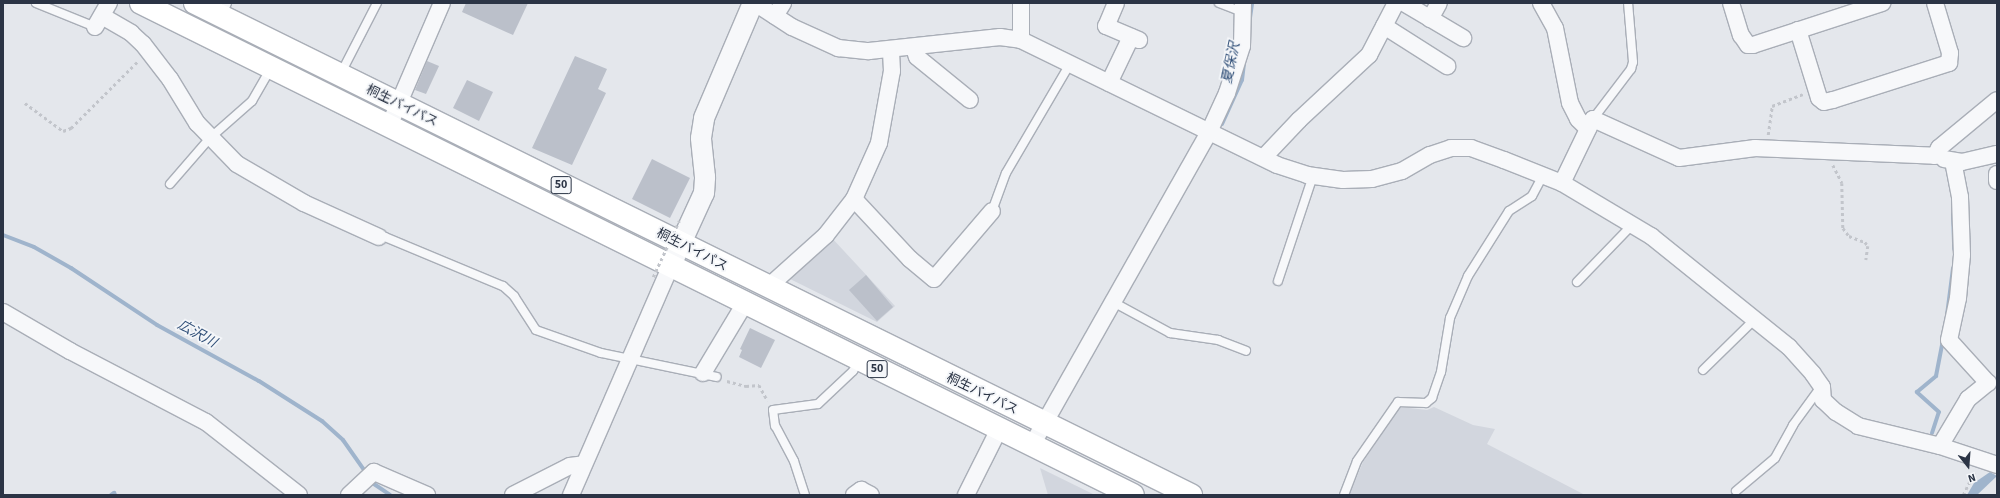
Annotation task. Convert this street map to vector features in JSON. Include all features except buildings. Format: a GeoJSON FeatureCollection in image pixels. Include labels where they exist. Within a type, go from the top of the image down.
{"type":"FeatureCollection","features":[{"type":"Feature","properties":{"kind":"highway","name":"桐生バイパス"},"geometry":{"type":"LineString","coordinates":[[141,3],[1032,445],[1121,492]]}},
{"type":"Feature","properties":{"kind":"highway","name":"桐生バイパス"},"geometry":{"type":"LineString","coordinates":[[195,3],[224,9],[340,75],[398,105],[1043,424],[1191,495]]}},
{"type":"Feature","properties":{"kind":"street"},"geometry":{"type":"LineString","coordinates":[[388,126],[442,3]]}},
{"type":"Feature","properties":{"kind":"street"},"geometry":{"type":"LineString","coordinates":[[571,495],[629,359],[704,193],[705,177],[701,138],[704,118],[754,3],[779,9],[809,36],[838,48],[868,52],[914,48],[1000,37],[1022,40],[1208,132],[1264,157],[1277,165],[1313,176],[1343,180],[1372,179],[1402,171],[1430,154],[1458,148],[1471,148],[1562,183],[1633,224],[1755,319],[1803,361],[1822,387],[1823,400],[1836,412],[1858,426],[1940,446],[1997,465]]}},
{"type":"Feature","properties":{"kind":"street"},"geometry":{"type":"LineString","coordinates":[[1021,3],[1022,40]]}},
{"type":"Feature","properties":{"kind":"street"},"geometry":{"type":"LineString","coordinates":[[1109,83],[1135,39],[1106,26],[1116,3]]}},
{"type":"Feature","properties":{"kind":"street"},"geometry":{"type":"LineString","coordinates":[[1264,157],[1299,120],[1369,55],[1396,3]]}},
{"type":"Feature","properties":{"kind":"street"},"geometry":{"type":"LineString","coordinates":[[1404,3],[1463,38]]}},
{"type":"Feature","properties":{"kind":"street"},"geometry":{"type":"LineString","coordinates":[[1430,19],[1439,3]]}},
{"type":"Feature","properties":{"kind":"street"},"geometry":{"type":"LineString","coordinates":[[1541,3],[1555,28],[1570,103],[1578,119],[1679,158],[1755,148],[1834,153],[1935,156],[1953,162],[1996,157]]}},
{"type":"Feature","properties":{"kind":"street"},"geometry":{"type":"LineString","coordinates":[[1731,3],[1741,35],[1748,44],[1753,45],[1882,3]]}},
{"type":"Feature","properties":{"kind":"street"},"geometry":{"type":"LineString","coordinates":[[1798,30],[1819,98],[1824,102],[1949,63],[1950,53],[1935,3]]}},
{"type":"Feature","properties":{"kind":"street"},"geometry":{"type":"LineString","coordinates":[[1032,445],[1208,132],[1227,93],[1242,46],[1243,8]]}},
{"type":"Feature","properties":{"kind":"street"},"geometry":{"type":"LineString","coordinates":[[102,15],[131,33],[148,51],[170,79],[197,123],[237,164],[304,203],[379,237]]}},
{"type":"Feature","properties":{"kind":"street"},"geometry":{"type":"LineString","coordinates":[[1384,26],[1447,66]]}},
{"type":"Feature","properties":{"kind":"street"},"geometry":{"type":"LineString","coordinates":[[914,48],[917,57],[970,100]]}},
{"type":"Feature","properties":{"kind":"street"},"geometry":{"type":"LineString","coordinates":[[767,288],[826,235],[854,199],[878,143],[892,71],[891,50]]}},
{"type":"Feature","properties":{"kind":"street"},"geometry":{"type":"LineString","coordinates":[[1935,156],[1939,148],[1997,100]]}},
{"type":"Feature","properties":{"kind":"street"},"geometry":{"type":"LineString","coordinates":[[1562,183],[1590,124]]}},
{"type":"Feature","properties":{"kind":"street"},"geometry":{"type":"LineString","coordinates":[[1940,446],[1963,405],[1988,383],[1949,340],[1958,298],[1962,255],[1960,197],[1953,162]]}},
{"type":"Feature","properties":{"kind":"street"},"geometry":{"type":"LineString","coordinates":[[1997,174],[1997,181]]}},
{"type":"Feature","properties":{"kind":"street"},"geometry":{"type":"LineString","coordinates":[[854,199],[910,259],[934,279],[992,211]]}},
{"type":"Feature","properties":{"kind":"street"},"geometry":{"type":"LineString","coordinates":[[710,375],[745,303]]}},
{"type":"Feature","properties":{"kind":"street"},"geometry":{"type":"LineString","coordinates":[[3,312],[70,351],[206,422],[299,495]]}},
{"type":"Feature","properties":{"kind":"street"},"geometry":{"type":"LineString","coordinates":[[966,495],[999,429]]}},
{"type":"Feature","properties":{"kind":"street"},"geometry":{"type":"LineString","coordinates":[[513,495],[570,466],[584,464]]}},
{"type":"Feature","properties":{"kind":"street"},"geometry":{"type":"LineString","coordinates":[[349,495],[374,472],[427,495]]}},
{"type":"Feature","properties":{"kind":"street"},"geometry":{"type":"LineString","coordinates":[[854,495],[861,490],[871,495]]}},
{"type":"Feature","properties":{"kind":"lane"},"geometry":{"type":"LineString","coordinates":[[36,3],[102,15]]}},
{"type":"Feature","properties":{"kind":"lane"},"geometry":{"type":"LineString","coordinates":[[340,75],[377,3]]}},
{"type":"Feature","properties":{"kind":"lane"},"geometry":{"type":"LineString","coordinates":[[1219,3],[1243,8]]}},
{"type":"Feature","properties":{"kind":"lane"},"geometry":{"type":"LineString","coordinates":[[1590,124],[1631,69],[1633,62],[1628,3]]}},
{"type":"Feature","properties":{"kind":"lane"},"geometry":{"type":"LineString","coordinates":[[992,211],[1006,173],[1070,64]]}},
{"type":"Feature","properties":{"kind":"lane"},"geometry":{"type":"LineString","coordinates":[[170,184],[210,138],[252,101],[271,68]]}},
{"type":"Feature","properties":{"kind":"lane"},"geometry":{"type":"LineString","coordinates":[[1344,495],[1357,461],[1398,402],[1426,403],[1432,398],[1441,372],[1450,318],[1468,276],[1509,211],[1532,196],[1543,175]]}},
{"type":"Feature","properties":{"kind":"lane"},"geometry":{"type":"LineString","coordinates":[[1278,280],[1313,176]]}},
{"type":"Feature","properties":{"kind":"lane"},"geometry":{"type":"LineString","coordinates":[[1577,282],[1633,224]]}},
{"type":"Feature","properties":{"kind":"lane"},"geometry":{"type":"LineString","coordinates":[[379,237],[385,237],[503,286],[514,296],[536,330],[629,359],[710,375]]}},
{"type":"Feature","properties":{"kind":"lane"},"geometry":{"type":"LineString","coordinates":[[1113,302],[1170,333],[1218,340],[1246,351]]}},
{"type":"Feature","properties":{"kind":"lane"},"geometry":{"type":"LineString","coordinates":[[1703,370],[1755,319]]}},
{"type":"Feature","properties":{"kind":"lane"},"geometry":{"type":"LineString","coordinates":[[805,495],[794,462],[775,426],[773,410],[818,404],[853,371],[859,360]]}},
{"type":"Feature","properties":{"kind":"lane"},"geometry":{"type":"LineString","coordinates":[[1736,491],[1775,458],[1794,425],[1822,387]]}},
{"type":"Feature","properties":{"kind":"path"},"geometry":{"type":"LineString","coordinates":[[25,103],[63,131],[70,128],[148,51]]}},
{"type":"Feature","properties":{"kind":"path"},"geometry":{"type":"LineString","coordinates":[[1768,128],[1772,106],[1806,92]]}},
{"type":"Feature","properties":{"kind":"path"},"geometry":{"type":"LineString","coordinates":[[1834,153],[1834,170],[1842,183],[1843,228],[1849,236],[1865,242],[1868,246],[1866,260]]}},
{"type":"Feature","properties":{"kind":"path"},"geometry":{"type":"LineString","coordinates":[[653,277],[679,221]]}},
{"type":"Feature","properties":{"kind":"path"},"geometry":{"type":"LineString","coordinates":[[710,375],[746,386],[759,385],[773,410]]}},
{"type":"Feature","properties":{"kind":"path"},"geometry":{"type":"LineString","coordinates":[[1963,495],[1977,466]]}},
{"type":"Feature","properties":{"kind":"shaded area"},"geometry":{"type":"Polygon","coordinates":[[[831,237],[895,306],[877,322],[788,278],[831,237]]]}},
{"type":"Feature","properties":{"kind":"shaded area"},"geometry":{"type":"Polygon","coordinates":[[[1400,407],[1427,410],[1434,407],[1473,425],[1495,429],[1487,444],[1585,495],[1349,495],[1363,462],[1400,407]]]}},
{"type":"Feature","properties":{"kind":"shaded area"},"geometry":{"type":"Polygon","coordinates":[[[1040,468],[1095,495],[1048,495],[1040,468]]]}},
{"type":"Feature","properties":{"kind":"water"},"geometry":{"type":"Polygon","coordinates":[[[1990,472],[1997,476],[1977,495],[1967,495],[1974,483],[1990,472]]]}},
{"type":"Feature","properties":{"kind":"waterway","name":"夏保沢"},"geometry":{"type":"LineString","coordinates":[[1250,18],[1252,3]]}},
{"type":"Feature","properties":{"kind":"waterway","name":"夏保沢"},"geometry":{"type":"LineString","coordinates":[[1222,124],[1242,80],[1244,63]]}},
{"type":"Feature","properties":{"kind":"waterway"},"geometry":{"type":"LineString","coordinates":[[1953,214],[1954,249]]}},
{"type":"Feature","properties":{"kind":"waterway","name":"広沢川"},"geometry":{"type":"LineString","coordinates":[[3,235],[34,247],[71,268],[157,325],[259,381],[322,421],[343,440],[365,472]]}},
{"type":"Feature","properties":{"kind":"waterway"},"geometry":{"type":"LineString","coordinates":[[1947,315],[1953,268]]}},
{"type":"Feature","properties":{"kind":"waterway"},"geometry":{"type":"LineString","coordinates":[[1932,433],[1939,412],[1917,392],[1936,376],[1943,339]]}},
{"type":"Feature","properties":{"kind":"waterway","name":"広沢川"},"geometry":{"type":"LineString","coordinates":[[371,482],[390,495]]}},
{"type":"Feature","properties":{"kind":"waterway"},"geometry":{"type":"LineString","coordinates":[[111,495],[114,493],[115,495]]}}]}
